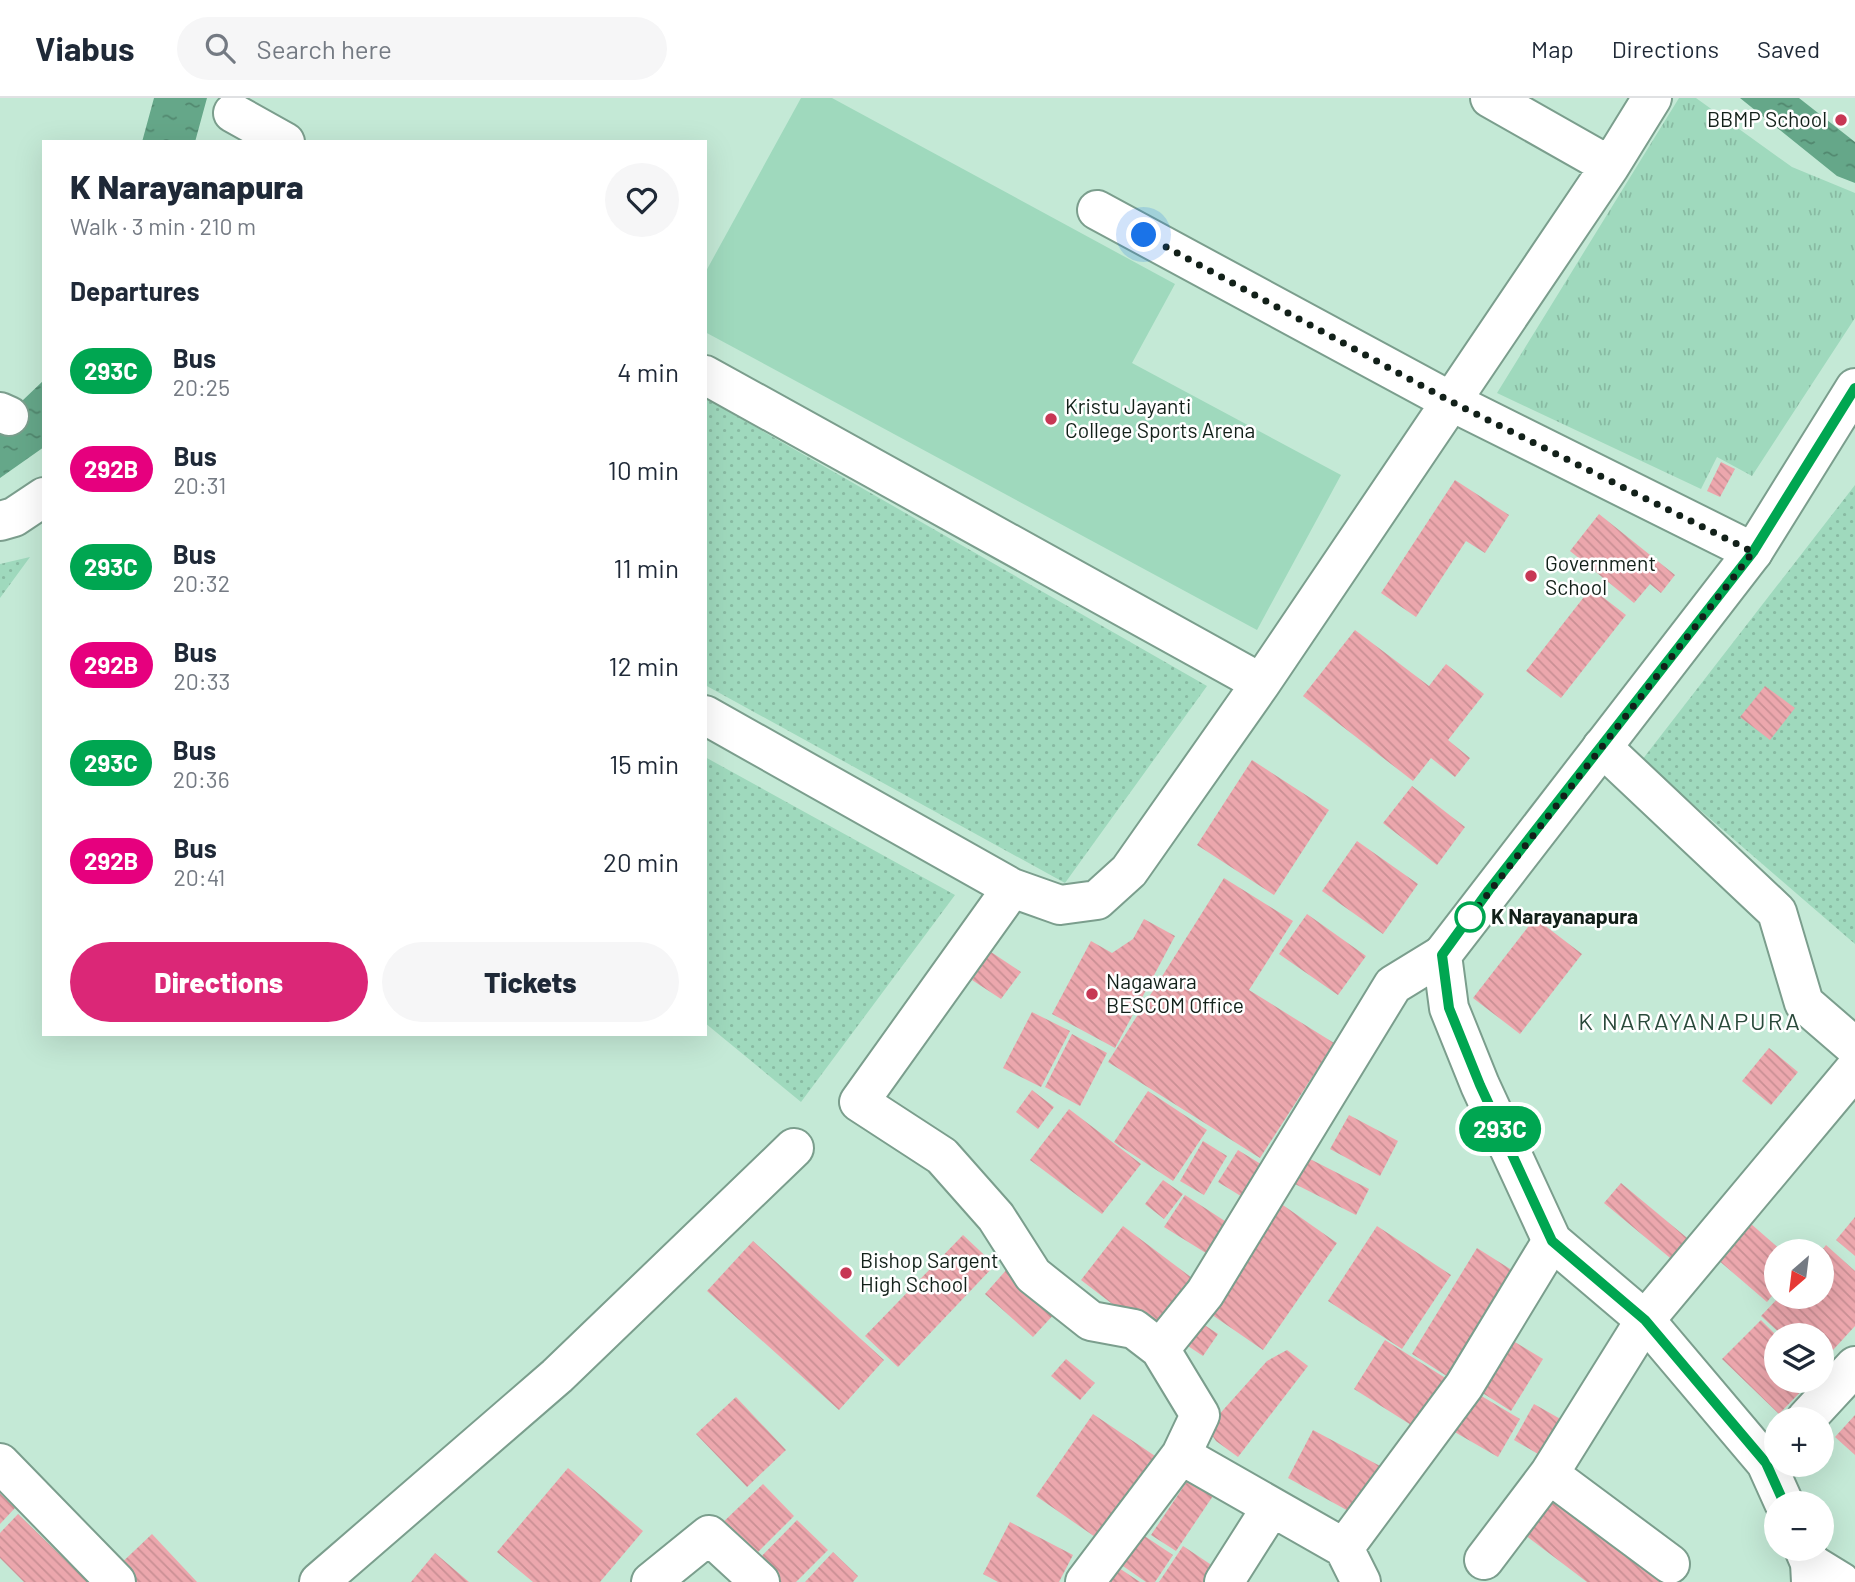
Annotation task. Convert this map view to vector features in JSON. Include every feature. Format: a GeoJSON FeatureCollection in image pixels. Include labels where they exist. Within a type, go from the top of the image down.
{"type":"FeatureCollection","features":[{"type":"Feature","properties":{"kind":"street"},"geometry":{"type":"LineString","coordinates":[[1490,98],[1611,166]]}},
{"type":"Feature","properties":{"kind":"street"},"geometry":{"type":"LineString","coordinates":[[707,716],[1012,888],[1060,905],[1097,900],[1129,871],[1261,683],[1611,166],[1652,98]]}},
{"type":"Feature","properties":{"kind":"street"},"geometry":{"type":"LineString","coordinates":[[234,117],[281,140]]}},
{"type":"Feature","properties":{"kind":"street"},"geometry":{"type":"LineString","coordinates":[[1097,209],[1452,402],[1753,552]]}},
{"type":"Feature","properties":{"kind":"street"},"geometry":{"type":"LineString","coordinates":[[707,375],[1261,683]]}},
{"type":"Feature","properties":{"kind":"street"},"geometry":{"type":"LineString","coordinates":[[1160,1349],[1205,1293],[1393,985],[1442,955],[1753,552],[1855,388]]}},
{"type":"Feature","properties":{"kind":"street"},"geometry":{"type":"LineString","coordinates":[[0,521],[14,517],[42,498]]}},
{"type":"Feature","properties":{"kind":"street"},"geometry":{"type":"LineString","coordinates":[[1602,747],[1777,912],[1804,1003],[1855,1047]]}},
{"type":"Feature","properties":{"kind":"street"},"geometry":{"type":"LineString","coordinates":[[1012,888],[859,1102],[942,1156],[996,1217],[1033,1275],[1091,1321],[1134,1329],[1160,1349],[1200,1415],[1181,1455],[1086,1582]]}},
{"type":"Feature","properties":{"kind":"street"},"geometry":{"type":"LineString","coordinates":[[1442,955],[1449,1008],[1480,1085],[1552,1241],[1645,1320],[1764,1450]]}},
{"type":"Feature","properties":{"kind":"street"},"geometry":{"type":"LineString","coordinates":[[1484,1560],[1549,1474],[1645,1320],[1855,1069]]}},
{"type":"Feature","properties":{"kind":"street"},"geometry":{"type":"LineString","coordinates":[[319,1582],[557,1376],[794,1148]]}},
{"type":"Feature","properties":{"kind":"street"},"geometry":{"type":"LineString","coordinates":[[1344,1548],[1464,1386],[1552,1241]]}},
{"type":"Feature","properties":{"kind":"street"},"geometry":{"type":"LineString","coordinates":[[1817,1407],[1855,1366]]}},
{"type":"Feature","properties":{"kind":"street"},"geometry":{"type":"LineString","coordinates":[[1181,1455],[1344,1548],[1361,1582]]}},
{"type":"Feature","properties":{"kind":"street"},"geometry":{"type":"LineString","coordinates":[[0,1463],[116,1582]]}},
{"type":"Feature","properties":{"kind":"street"},"geometry":{"type":"LineString","coordinates":[[1549,1474],[1670,1564]]}},
{"type":"Feature","properties":{"kind":"street"},"geometry":{"type":"LineString","coordinates":[[1224,1582],[1271,1507]]}},
{"type":"Feature","properties":{"kind":"street"},"geometry":{"type":"LineString","coordinates":[[651,1582],[709,1535],[760,1582]]}},
{"type":"Feature","properties":{"kind":"green space","name":"Kristu Jayanti College Sports Arena"},"geometry":{"type":"Polygon","coordinates":[[[801,98],[832,98],[1175,284],[1132,363],[1341,475],[1257,630],[707,333],[707,269],[801,98]]]}},
{"type":"Feature","properties":{"kind":"green space"},"geometry":{"type":"Polygon","coordinates":[[[1679,98],[1696,98],[1792,167],[1855,193],[1855,318],[1752,476],[1717,457],[1701,489],[1497,393],[1679,98]]]}},
{"type":"Feature","properties":{"kind":"green space"},"geometry":{"type":"Polygon","coordinates":[[[707,399],[1207,686],[1065,883],[707,686],[707,399]]]}},
{"type":"Feature","properties":{"kind":"green space"},"geometry":{"type":"Polygon","coordinates":[[[1855,485],[1855,944],[1642,760],[1855,485]]]}},
{"type":"Feature","properties":{"kind":"green space"},"geometry":{"type":"Polygon","coordinates":[[[30,557],[0,598],[0,564],[30,557]]]}},
{"type":"Feature","properties":{"kind":"green space"},"geometry":{"type":"Polygon","coordinates":[[[707,758],[955,895],[801,1102],[707,1025],[707,758]]]}},
{"type":"Feature","properties":{"kind":"water"},"geometry":{"type":"Polygon","coordinates":[[[154,98],[207,98],[196,140],[143,140],[154,98]]]}},
{"type":"Feature","properties":{"kind":"water"},"geometry":{"type":"Polygon","coordinates":[[[1740,98],[1799,98],[1855,142],[1855,183],[1837,176],[1740,98]]]}},
{"type":"Feature","properties":{"kind":"water"},"geometry":{"type":"Polygon","coordinates":[[[42,382],[42,448],[0,478],[0,422],[42,382]]]}},
{"type":"Feature","properties":{"kind":"building"},"geometry":{"type":"Polygon","coordinates":[[[1721,462],[1735,469],[1720,497],[1707,491],[1721,462]]]}},
{"type":"Feature","properties":{"kind":"building"},"geometry":{"type":"Polygon","coordinates":[[[1455,480],[1509,515],[1485,553],[1466,541],[1416,617],[1381,593],[1455,480]]]}},
{"type":"Feature","properties":{"kind":"building"},"geometry":{"type":"Polygon","coordinates":[[[1599,514],[1675,575],[1661,593],[1650,584],[1634,603],[1570,551],[1599,514]]]}},
{"type":"Feature","properties":{"kind":"building"},"geometry":{"type":"Polygon","coordinates":[[[1591,588],[1626,615],[1561,698],[1526,671],[1591,588]]]}},
{"type":"Feature","properties":{"kind":"building"},"geometry":{"type":"Polygon","coordinates":[[[1355,630],[1429,686],[1446,664],[1484,694],[1448,740],[1470,758],[1455,777],[1431,758],[1413,781],[1303,696],[1355,630]]]}},
{"type":"Feature","properties":{"kind":"building"},"geometry":{"type":"Polygon","coordinates":[[[1765,686],[1795,708],[1770,740],[1740,717],[1765,686]]]}},
{"type":"Feature","properties":{"kind":"building"},"geometry":{"type":"Polygon","coordinates":[[[1252,760],[1329,810],[1274,895],[1197,845],[1252,760]]]}},
{"type":"Feature","properties":{"kind":"building"},"geometry":{"type":"Polygon","coordinates":[[[1412,786],[1465,827],[1437,865],[1383,823],[1412,786]]]}},
{"type":"Feature","properties":{"kind":"building"},"geometry":{"type":"Polygon","coordinates":[[[1357,841],[1418,884],[1383,934],[1322,891],[1357,841]]]}},
{"type":"Feature","properties":{"kind":"building"},"geometry":{"type":"Polygon","coordinates":[[[1224,878],[1293,921],[1249,990],[1334,1043],[1260,1158],[1108,1062],[1224,878]]]}},
{"type":"Feature","properties":{"kind":"building"},"geometry":{"type":"Polygon","coordinates":[[[1307,914],[1366,956],[1338,995],[1279,954],[1307,914]]]}},
{"type":"Feature","properties":{"kind":"building"},"geometry":{"type":"Polygon","coordinates":[[[1535,918],[1582,954],[1520,1034],[1473,998],[1535,918]]]}},
{"type":"Feature","properties":{"kind":"building"},"geometry":{"type":"Polygon","coordinates":[[[1144,919],[1175,936],[1115,1048],[1052,1014],[1091,941],[1112,953],[1133,939],[1144,919]]]}},
{"type":"Feature","properties":{"kind":"building"},"geometry":{"type":"Polygon","coordinates":[[[991,952],[1021,972],[1001,999],[972,980],[991,952]]]}},
{"type":"Feature","properties":{"kind":"building"},"geometry":{"type":"Polygon","coordinates":[[[1032,1012],[1070,1031],[1041,1087],[1003,1068],[1032,1012]]]}},
{"type":"Feature","properties":{"kind":"building"},"geometry":{"type":"Polygon","coordinates":[[[1072,1034],[1107,1053],[1080,1106],[1045,1087],[1072,1034]]]}},
{"type":"Feature","properties":{"kind":"building"},"geometry":{"type":"Polygon","coordinates":[[[1769,1048],[1798,1072],[1771,1105],[1742,1081],[1769,1048]]]}},
{"type":"Feature","properties":{"kind":"building"},"geometry":{"type":"Polygon","coordinates":[[[1032,1090],[1054,1107],[1038,1129],[1016,1112],[1032,1090]]]}},
{"type":"Feature","properties":{"kind":"building"},"geometry":{"type":"Polygon","coordinates":[[[1148,1091],[1207,1130],[1173,1181],[1114,1142],[1148,1091]]]}},
{"type":"Feature","properties":{"kind":"building"},"geometry":{"type":"Polygon","coordinates":[[[1069,1109],[1141,1164],[1102,1214],[1030,1160],[1069,1109]]]}},
{"type":"Feature","properties":{"kind":"building"},"geometry":{"type":"Polygon","coordinates":[[[1349,1115],[1398,1141],[1380,1176],[1330,1149],[1349,1115]]]}},
{"type":"Feature","properties":{"kind":"building"},"geometry":{"type":"Polygon","coordinates":[[[1203,1141],[1227,1156],[1204,1195],[1180,1181],[1203,1141]]]}},
{"type":"Feature","properties":{"kind":"building"},"geometry":{"type":"Polygon","coordinates":[[[1238,1150],[1264,1166],[1244,1198],[1218,1182],[1238,1150]]]}},
{"type":"Feature","properties":{"kind":"building"},"geometry":{"type":"Polygon","coordinates":[[[1306,1157],[1369,1189],[1356,1215],[1293,1183],[1306,1157]]]}},
{"type":"Feature","properties":{"kind":"building"},"geometry":{"type":"Polygon","coordinates":[[[1163,1180],[1183,1194],[1164,1219],[1145,1204],[1163,1180]]]}},
{"type":"Feature","properties":{"kind":"building"},"geometry":{"type":"Polygon","coordinates":[[[1621,1183],[1698,1247],[1681,1267],[1604,1203],[1621,1183]]]}},
{"type":"Feature","properties":{"kind":"building"},"geometry":{"type":"Polygon","coordinates":[[[1185,1195],[1234,1227],[1214,1258],[1164,1227],[1185,1195]]]}},
{"type":"Feature","properties":{"kind":"building"},"geometry":{"type":"Polygon","coordinates":[[[1280,1203],[1337,1243],[1263,1350],[1205,1310],[1280,1203]]]}},
{"type":"Feature","properties":{"kind":"building"},"geometry":{"type":"Polygon","coordinates":[[[1742,1216],[1768,1239],[1764,1239],[1764,1299],[1710,1253],[1742,1216]]]}},
{"type":"Feature","properties":{"kind":"building"},"geometry":{"type":"Polygon","coordinates":[[[1855,1217],[1855,1256],[1836,1240],[1855,1217]]]}},
{"type":"Feature","properties":{"kind":"building"},"geometry":{"type":"Polygon","coordinates":[[[1123,1226],[1200,1284],[1158,1339],[1081,1280],[1123,1226]]]}},
{"type":"Feature","properties":{"kind":"building"},"geometry":{"type":"Polygon","coordinates":[[[1377,1226],[1451,1275],[1402,1349],[1328,1301],[1377,1226]]]}},
{"type":"Feature","properties":{"kind":"building"},"geometry":{"type":"Polygon","coordinates":[[[963,1235],[995,1265],[898,1367],[865,1336],[963,1235]]]}},
{"type":"Feature","properties":{"kind":"building"},"geometry":{"type":"Polygon","coordinates":[[[753,1241],[884,1360],[839,1410],[707,1291],[753,1241]]]}},
{"type":"Feature","properties":{"kind":"building"},"geometry":{"type":"Polygon","coordinates":[[[1477,1248],[1518,1274],[1453,1380],[1412,1354],[1477,1248]]]}},
{"type":"Feature","properties":{"kind":"building"},"geometry":{"type":"Polygon","coordinates":[[[1834,1252],[1855,1271],[1855,1326],[1834,1349],[1834,1323],[1769,1323],[1761,1316],[1768,1309],[1834,1309],[1834,1252]]]}},
{"type":"Feature","properties":{"kind":"building"},"geometry":{"type":"Polygon","coordinates":[[[1008,1268],[1057,1311],[1033,1337],[985,1294],[1008,1268]]]}},
{"type":"Feature","properties":{"kind":"building"},"geometry":{"type":"Polygon","coordinates":[[[1761,1320],[1764,1323],[1764,1393],[1799,1393],[1786,1407],[1772,1407],[1722,1359],[1761,1320]]]}},
{"type":"Feature","properties":{"kind":"building"},"geometry":{"type":"Polygon","coordinates":[[[1200,1322],[1218,1334],[1203,1356],[1185,1344],[1200,1322]]]}},
{"type":"Feature","properties":{"kind":"building"},"geometry":{"type":"Polygon","coordinates":[[[1505,1336],[1543,1359],[1511,1411],[1473,1387],[1505,1336]]]}},
{"type":"Feature","properties":{"kind":"building"},"geometry":{"type":"Polygon","coordinates":[[[1385,1340],[1447,1379],[1416,1428],[1354,1389],[1385,1340]]]}},
{"type":"Feature","properties":{"kind":"building"},"geometry":{"type":"Polygon","coordinates":[[[1287,1350],[1308,1366],[1238,1457],[1216,1441],[1207,1428],[1267,1361],[1287,1350]]]}},
{"type":"Feature","properties":{"kind":"building"},"geometry":{"type":"Polygon","coordinates":[[[1066,1359],[1095,1383],[1080,1400],[1051,1376],[1066,1359]]]}},
{"type":"Feature","properties":{"kind":"building"},"geometry":{"type":"Polygon","coordinates":[[[1468,1388],[1520,1419],[1498,1457],[1446,1427],[1468,1388]]]}},
{"type":"Feature","properties":{"kind":"building"},"geometry":{"type":"Polygon","coordinates":[[[736,1397],[786,1450],[747,1487],[696,1434],[736,1397]]]}},
{"type":"Feature","properties":{"kind":"building"},"geometry":{"type":"Polygon","coordinates":[[[1534,1404],[1571,1425],[1550,1461],[1514,1440],[1534,1404]]]}},
{"type":"Feature","properties":{"kind":"building"},"geometry":{"type":"Polygon","coordinates":[[[1093,1414],[1158,1458],[1101,1541],[1036,1496],[1093,1414]]]}},
{"type":"Feature","properties":{"kind":"building"},"geometry":{"type":"Polygon","coordinates":[[[1855,1415],[1855,1455],[1835,1437],[1855,1415]]]}},
{"type":"Feature","properties":{"kind":"building"},"geometry":{"type":"Polygon","coordinates":[[[1313,1430],[1380,1466],[1354,1514],[1288,1478],[1313,1430]]]}},
{"type":"Feature","properties":{"kind":"building"},"geometry":{"type":"Polygon","coordinates":[[[568,1468],[643,1531],[600,1582],[533,1582],[497,1552],[568,1468]]]}},
{"type":"Feature","properties":{"kind":"building"},"geometry":{"type":"Polygon","coordinates":[[[1190,1477],[1215,1493],[1176,1551],[1151,1535],[1190,1477]]]}},
{"type":"Feature","properties":{"kind":"building"},"geometry":{"type":"Polygon","coordinates":[[[763,1484],[794,1516],[749,1561],[717,1528],[763,1484]]]}},
{"type":"Feature","properties":{"kind":"building"},"geometry":{"type":"Polygon","coordinates":[[[1555,1489],[1668,1576],[1663,1582],[1587,1582],[1521,1532],[1555,1489]]]}},
{"type":"Feature","properties":{"kind":"building"},"geometry":{"type":"Polygon","coordinates":[[[0,1493],[15,1508],[0,1524],[0,1493]]]}},
{"type":"Feature","properties":{"kind":"building"},"geometry":{"type":"Polygon","coordinates":[[[18,1514],[88,1582],[24,1582],[0,1558],[0,1533],[18,1514]]]}},
{"type":"Feature","properties":{"kind":"building"},"geometry":{"type":"Polygon","coordinates":[[[797,1520],[828,1550],[796,1582],[774,1582],[755,1563],[797,1520]]]}},
{"type":"Feature","properties":{"kind":"building"},"geometry":{"type":"Polygon","coordinates":[[[1010,1522],[1073,1555],[1059,1582],[998,1582],[983,1574],[1010,1522]]]}},
{"type":"Feature","properties":{"kind":"building"},"geometry":{"type":"Polygon","coordinates":[[[1131,1527],[1173,1555],[1155,1582],[1146,1582],[1110,1557],[1131,1527]]]}},
{"type":"Feature","properties":{"kind":"building"},"geometry":{"type":"Polygon","coordinates":[[[152,1534],[197,1582],[126,1582],[114,1570],[152,1534]]]}},
{"type":"Feature","properties":{"kind":"building"},"geometry":{"type":"Polygon","coordinates":[[[1183,1546],[1219,1570],[1211,1582],[1159,1582],[1183,1546]]]}},
{"type":"Feature","properties":{"kind":"building"},"geometry":{"type":"Polygon","coordinates":[[[833,1552],[858,1576],[853,1582],[805,1582],[833,1552]]]}},
{"type":"Feature","properties":{"kind":"building"},"geometry":{"type":"Polygon","coordinates":[[[435,1553],[469,1582],[411,1582],[435,1553]]]}},
{"type":"Feature","properties":{"kind":"building"},"geometry":{"type":"Polygon","coordinates":[[[1110,1562],[1140,1582],[1097,1582],[1110,1562]]]}},
{"type":"Feature","properties":{"kind":"bus line","name":"293C"},"geometry":{"type":"LineString","coordinates":[[1779,1491],[1766,1463],[1645,1320],[1552,1241],[1480,1085],[1449,1008],[1442,955],[1489,890],[1753,552],[1855,388]]}},
{"type":"Feature","properties":{"kind":"place","name":"BBMP School"},"geometry":{"type":"Point","coordinates":[1841,120]}},
{"type":"Feature","properties":{"kind":"place","name":"Kristu Jayanti College Sports Arena"},"geometry":{"type":"Point","coordinates":[1051,419]}},
{"type":"Feature","properties":{"kind":"place","name":"Government School"},"geometry":{"type":"Point","coordinates":[1531,576]}},
{"type":"Feature","properties":{"kind":"place","name":"K Narayanapura"},"geometry":{"type":"Point","coordinates":[1470,917]}},
{"type":"Feature","properties":{"kind":"place","name":"Nagawara BESCOM Office"},"geometry":{"type":"Point","coordinates":[1092,994]}},
{"type":"Feature","properties":{"kind":"place","name":"Bishop Sargent High School"},"geometry":{"type":"Point","coordinates":[846,1273]}},
{"type":"Feature","properties":{"kind":"district","name":"K NARAYANAPURA"},"geometry":{"type":"Point","coordinates":[1690,1022]}},
{"type":"Feature","properties":{"kind":"route"},"geometry":{"type":"LineString","coordinates":[[1144,235],[1452,402],[1753,552],[1470,917]]}}]}
